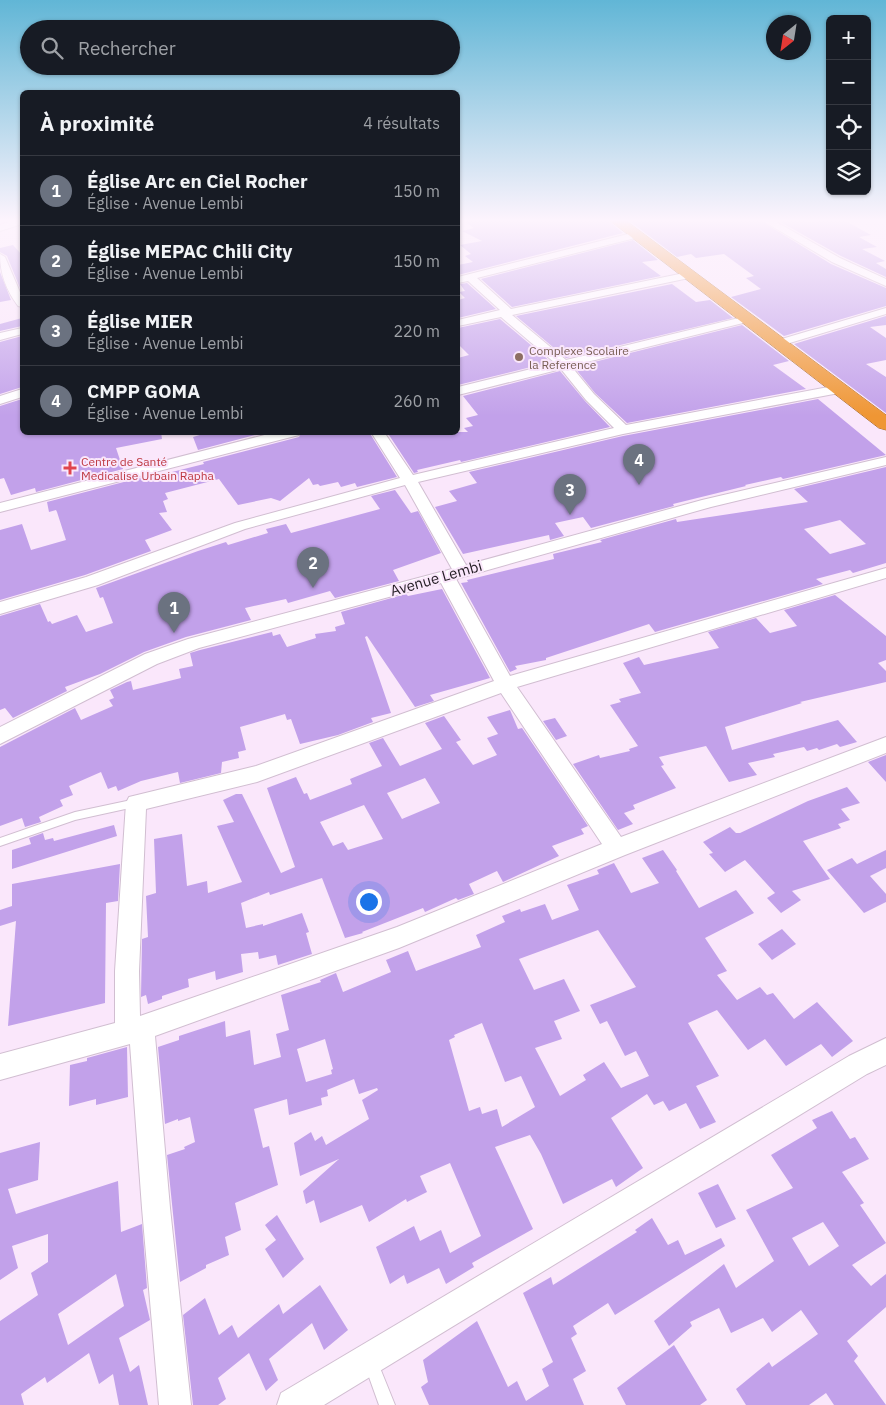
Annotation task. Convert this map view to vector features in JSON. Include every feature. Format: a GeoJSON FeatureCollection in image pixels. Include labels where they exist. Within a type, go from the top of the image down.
{"type":"FeatureCollection","features":[{"type":"Feature","properties":{"kind":"highway"},"geometry":{"type":"LineString","coordinates":[[701,285],[886,424]]}},
{"type":"Feature","properties":{"kind":"street"},"geometry":{"type":"LineString","coordinates":[[13,285],[14,293],[20,301]]}},
{"type":"Feature","properties":{"kind":"street"},"geometry":{"type":"LineString","coordinates":[[478,285],[564,365],[590,397],[623,430]]}},
{"type":"Feature","properties":{"kind":"street"},"geometry":{"type":"LineString","coordinates":[[460,323],[645,285]]}},
{"type":"Feature","properties":{"kind":"street"},"geometry":{"type":"LineString","coordinates":[[779,343],[886,311]]}},
{"type":"Feature","properties":{"kind":"street"},"geometry":{"type":"LineString","coordinates":[[460,391],[748,319]]}},
{"type":"Feature","properties":{"kind":"street"},"geometry":{"type":"LineString","coordinates":[[0,337],[20,332]]}},
{"type":"Feature","properties":{"kind":"street"},"geometry":{"type":"LineString","coordinates":[[0,608],[126,569],[263,518],[409,480],[623,430],[839,389]]}},
{"type":"Feature","properties":{"kind":"street"},"geometry":{"type":"LineString","coordinates":[[0,400],[20,394]]}},
{"type":"Feature","properties":{"kind":"street"},"geometry":{"type":"LineString","coordinates":[[0,508],[282,435]]}},
{"type":"Feature","properties":{"kind":"street"},"geometry":{"type":"LineString","coordinates":[[379,435],[409,480],[505,684],[617,848]]}},
{"type":"Feature","properties":{"kind":"street","name":"Avenue Lembi"},"geometry":{"type":"LineString","coordinates":[[0,736],[151,659],[194,643],[707,503],[886,461]]}},
{"type":"Feature","properties":{"kind":"street"},"geometry":{"type":"LineString","coordinates":[[175,1405],[156,1208],[127,972],[136,803],[257,774],[505,684],[886,573]]}},
{"type":"Feature","properties":{"kind":"street"},"geometry":{"type":"LineString","coordinates":[[0,1067],[135,1030],[399,937],[617,848],[886,745]]}},
{"type":"Feature","properties":{"kind":"street"},"geometry":{"type":"LineString","coordinates":[[293,1405],[824,1086],[886,1051]]}},
{"type":"Feature","properties":{"kind":"lane"},"geometry":{"type":"LineString","coordinates":[[0,842],[75,816],[136,803]]}},
{"type":"Feature","properties":{"kind":"lane"},"geometry":{"type":"LineString","coordinates":[[369,1359],[387,1405]]}},
{"type":"Feature","properties":{"kind":"building"},"geometry":{"type":"Polygon","coordinates":[[[0,285],[5,285],[11,300],[0,302],[0,285]]]}},
{"type":"Feature","properties":{"kind":"building"},"geometry":{"type":"Polygon","coordinates":[[[460,285],[469,285],[496,309],[460,318],[460,299],[465,298],[460,292],[465,291],[460,285]]]}},
{"type":"Feature","properties":{"kind":"building"},"geometry":{"type":"Polygon","coordinates":[[[487,285],[620,285],[512,307],[487,285]]]}},
{"type":"Feature","properties":{"kind":"building"},"geometry":{"type":"Polygon","coordinates":[[[673,285],[696,302],[710,300],[733,318],[566,358],[516,316],[673,285]]]}},
{"type":"Feature","properties":{"kind":"building"},"geometry":{"type":"Polygon","coordinates":[[[755,285],[878,285],[886,288],[886,306],[784,336],[731,297],[761,289],[755,285]]]}},
{"type":"Feature","properties":{"kind":"building"},"geometry":{"type":"Polygon","coordinates":[[[886,316],[886,325],[870,327],[886,338],[886,360],[866,364],[886,377],[886,413],[794,344],[886,316]]]}},
{"type":"Feature","properties":{"kind":"building"},"geometry":{"type":"Polygon","coordinates":[[[20,319],[20,326],[0,331],[0,324],[20,319]]]}},
{"type":"Feature","properties":{"kind":"building"},"geometry":{"type":"Polygon","coordinates":[[[500,319],[551,362],[460,385],[460,357],[469,355],[460,346],[460,328],[500,319]]]}},
{"type":"Feature","properties":{"kind":"building"},"geometry":{"type":"Polygon","coordinates":[[[742,325],[789,361],[773,365],[806,389],[627,423],[595,393],[574,367],[742,325]]]}},
{"type":"Feature","properties":{"kind":"building"},"geometry":{"type":"Polygon","coordinates":[[[20,337],[20,388],[0,394],[0,342],[20,337]]]}},
{"type":"Feature","properties":{"kind":"building"},"geometry":{"type":"Polygon","coordinates":[[[560,371],[610,427],[461,462],[460,460],[417,470],[418,472],[414,473],[389,435],[460,435],[460,432],[468,432],[464,428],[473,426],[466,418],[478,415],[463,396],[560,371]]]}},
{"type":"Feature","properties":{"kind":"building"},"geometry":{"type":"Polygon","coordinates":[[[818,399],[886,455],[783,479],[781,477],[745,485],[591,528],[583,517],[555,523],[564,536],[550,540],[549,535],[463,554],[435,507],[457,501],[449,491],[477,483],[469,472],[623,436],[818,399]]]}},
{"type":"Feature","properties":{"kind":"building"},"geometry":{"type":"Polygon","coordinates":[[[20,400],[20,435],[161,435],[162,439],[116,448],[123,469],[36,492],[35,488],[11,495],[4,478],[0,479],[0,406],[20,400]]]}},
{"type":"Feature","properties":{"kind":"building"},"geometry":{"type":"Polygon","coordinates":[[[200,435],[256,435],[198,450],[193,437],[200,435]]]}},
{"type":"Feature","properties":{"kind":"building"},"geometry":{"type":"Polygon","coordinates":[[[300,435],[371,435],[397,477],[357,487],[355,483],[341,487],[338,482],[320,486],[318,484],[313,485],[309,478],[280,501],[271,498],[238,505],[219,479],[165,493],[168,499],[163,501],[167,512],[159,513],[172,530],[145,540],[151,551],[85,575],[0,600],[0,530],[22,524],[31,550],[66,540],[56,510],[49,512],[47,502],[143,477],[144,479],[204,464],[203,462],[299,437],[300,435]]]}},
{"type":"Feature","properties":{"kind":"building"},"geometry":{"type":"Polygon","coordinates":[[[886,467],[886,563],[853,573],[850,570],[816,579],[823,584],[655,632],[649,624],[546,658],[546,660],[515,666],[517,669],[510,672],[461,583],[554,559],[553,554],[602,542],[600,540],[676,519],[677,522],[808,502],[794,489],[886,467]],[[840,520],[804,529],[830,554],[866,544],[840,520]]]}},
{"type":"Feature","properties":{"kind":"building"},"geometry":{"type":"Polygon","coordinates":[[[395,490],[411,513],[418,511],[441,553],[393,570],[399,581],[335,598],[330,591],[288,603],[286,599],[245,608],[251,620],[186,637],[144,652],[100,674],[65,687],[67,691],[13,718],[5,708],[0,710],[0,616],[40,604],[48,622],[50,621],[52,624],[77,615],[86,632],[113,623],[103,597],[100,598],[96,588],[226,542],[228,545],[268,533],[266,529],[286,524],[291,533],[380,509],[371,496],[395,490]]]}},
{"type":"Feature","properties":{"kind":"building"},"geometry":{"type":"Polygon","coordinates":[[[442,589],[490,678],[430,695],[434,701],[415,707],[367,636],[365,637],[391,713],[371,718],[373,722],[338,735],[300,744],[291,719],[287,720],[285,714],[240,727],[246,750],[238,752],[239,758],[222,762],[221,773],[180,783],[178,772],[141,781],[118,791],[116,786],[108,789],[101,772],[69,786],[73,795],[60,800],[63,806],[39,817],[41,822],[25,827],[22,818],[0,826],[0,747],[75,708],[81,720],[113,706],[109,700],[114,698],[110,690],[127,682],[131,681],[133,690],[181,678],[179,669],[193,666],[190,653],[272,632],[273,636],[280,634],[287,647],[316,638],[315,634],[336,631],[335,627],[345,624],[341,612],[406,594],[408,596],[442,589]]]}},
{"type":"Feature","properties":{"kind":"building"},"geometry":{"type":"Polygon","coordinates":[[[835,595],[886,636],[886,660],[878,663],[886,671],[886,682],[800,702],[802,703],[725,727],[732,750],[838,720],[857,742],[840,747],[837,744],[819,750],[817,748],[807,751],[804,747],[773,754],[775,757],[748,763],[757,775],[729,782],[706,746],[659,757],[664,765],[661,766],[676,788],[633,805],[635,809],[624,813],[633,824],[618,830],[573,764],[599,755],[600,758],[630,751],[629,749],[638,746],[610,705],[621,702],[619,699],[641,693],[623,663],[639,657],[644,665],[719,648],[708,632],[756,618],[770,633],[797,626],[784,610],[835,595]]]}},
{"type":"Feature","properties":{"kind":"building"},"geometry":{"type":"Polygon","coordinates":[[[510,710],[518,729],[522,728],[588,826],[581,829],[584,834],[552,846],[559,856],[503,882],[497,871],[469,884],[474,894],[458,900],[456,898],[425,912],[423,908],[363,933],[345,938],[322,878],[270,895],[269,892],[241,903],[246,928],[263,924],[263,926],[302,913],[309,932],[306,933],[312,954],[278,965],[276,955],[259,959],[258,952],[241,954],[243,972],[216,980],[215,971],[188,979],[189,987],[162,996],[162,999],[148,1004],[146,995],[141,997],[142,939],[148,937],[146,896],[156,893],[154,839],[182,834],[187,886],[207,881],[208,893],[242,882],[217,826],[234,822],[223,800],[236,794],[242,794],[281,873],[295,867],[267,788],[296,777],[304,794],[307,793],[310,800],[352,784],[350,779],[382,766],[369,743],[383,738],[400,766],[442,749],[425,723],[444,716],[461,740],[456,742],[473,765],[497,755],[487,738],[498,734],[487,717],[510,710]],[[425,778],[387,793],[402,819],[440,803],[425,778]],[[364,805],[320,822],[333,846],[343,842],[348,850],[383,839],[364,805]]]}},
{"type":"Feature","properties":{"kind":"building"},"geometry":{"type":"Polygon","coordinates":[[[555,718],[567,736],[556,740],[543,721],[555,718]]]}},
{"type":"Feature","properties":{"kind":"building"},"geometry":{"type":"Polygon","coordinates":[[[886,755],[886,782],[868,762],[886,755]]]}},
{"type":"Feature","properties":{"kind":"building"},"geometry":{"type":"Polygon","coordinates":[[[847,787],[860,803],[841,809],[850,820],[838,824],[841,828],[803,841],[830,879],[792,891],[801,900],[781,913],[767,898],[775,893],[745,860],[725,872],[709,854],[713,853],[703,842],[730,827],[736,833],[740,833],[808,801],[847,787]]]}},
{"type":"Feature","properties":{"kind":"building"},"geometry":{"type":"Polygon","coordinates":[[[114,825],[117,836],[12,869],[12,850],[31,844],[29,838],[43,833],[45,840],[53,838],[54,841],[114,825]]]}},
{"type":"Feature","properties":{"kind":"building"},"geometry":{"type":"Polygon","coordinates":[[[663,850],[699,908],[736,890],[754,913],[705,938],[727,971],[717,975],[737,1000],[760,987],[767,995],[773,993],[794,1019],[817,1002],[853,1041],[832,1057],[821,1044],[786,1066],[765,1039],[748,1050],[717,1010],[688,1023],[719,1076],[696,1086],[716,1122],[700,1129],[686,1103],[669,1111],[663,1101],[654,1105],[647,1094],[611,1118],[643,1168],[616,1187],[612,1179],[563,1204],[541,1154],[530,1135],[495,1147],[533,1229],[472,1263],[474,1267],[446,1284],[439,1268],[407,1284],[404,1275],[390,1284],[376,1247],[414,1226],[420,1241],[441,1230],[450,1253],[481,1236],[450,1163],[420,1176],[427,1192],[407,1202],[406,1199],[369,1222],[362,1205],[320,1223],[314,1200],[306,1204],[303,1191],[339,1159],[300,1176],[294,1143],[311,1132],[315,1141],[322,1136],[326,1145],[369,1119],[362,1100],[378,1090],[377,1088],[359,1094],[354,1079],[327,1090],[328,1096],[321,1098],[322,1105],[289,1115],[287,1099],[254,1109],[263,1148],[269,1146],[278,1185],[235,1203],[241,1230],[225,1237],[229,1255],[206,1265],[206,1268],[180,1282],[167,1155],[185,1149],[184,1147],[195,1142],[190,1117],[165,1124],[158,1047],[179,1040],[179,1036],[225,1021],[226,1037],[250,1030],[254,1065],[281,1057],[276,1034],[289,1030],[281,995],[321,982],[320,980],[336,973],[343,992],[391,972],[386,960],[408,951],[416,971],[481,947],[476,935],[505,922],[502,916],[520,909],[521,912],[545,904],[552,920],[579,910],[567,885],[599,874],[597,870],[614,863],[631,893],[659,883],[642,858],[663,850]],[[598,930],[519,959],[534,990],[564,979],[580,1011],[554,1021],[562,1039],[535,1048],[560,1096],[586,1080],[583,1075],[604,1062],[621,1088],[649,1076],[636,1051],[625,1056],[607,1021],[600,1024],[590,1005],[636,987],[598,930]],[[482,1023],[454,1035],[455,1037],[449,1040],[469,1111],[480,1107],[482,1114],[497,1109],[502,1127],[535,1107],[521,1076],[505,1082],[482,1023]],[[325,1039],[297,1049],[306,1082],[332,1074],[331,1070],[333,1069],[325,1039]]]}},
{"type":"Feature","properties":{"kind":"building"},"geometry":{"type":"Polygon","coordinates":[[[886,850],[886,868],[870,876],[886,894],[886,902],[864,913],[827,870],[852,858],[857,864],[886,850]]]}},
{"type":"Feature","properties":{"kind":"building"},"geometry":{"type":"Polygon","coordinates":[[[120,864],[118,901],[106,903],[105,1003],[8,1026],[16,921],[0,926],[0,910],[12,906],[12,884],[120,864]]]}},
{"type":"Feature","properties":{"kind":"building"},"geometry":{"type":"Polygon","coordinates":[[[782,929],[796,944],[772,960],[758,944],[782,929]]]}},
{"type":"Feature","properties":{"kind":"building"},"geometry":{"type":"Polygon","coordinates":[[[127,1047],[128,1097],[96,1105],[96,1099],[69,1106],[70,1065],[87,1061],[87,1058],[127,1047]]]}},
{"type":"Feature","properties":{"kind":"building"},"geometry":{"type":"Polygon","coordinates":[[[832,1111],[850,1139],[855,1137],[869,1159],[842,1172],[864,1203],[860,1205],[886,1243],[852,1265],[871,1286],[886,1274],[886,1307],[847,1341],[858,1356],[854,1361],[886,1405],[834,1405],[826,1393],[809,1405],[746,1405],[736,1389],[769,1362],[772,1367],[818,1334],[801,1310],[772,1332],[763,1318],[731,1333],[719,1308],[690,1322],[692,1326],[669,1346],[654,1321],[724,1264],[736,1288],[774,1261],[746,1210],[793,1188],[771,1155],[817,1128],[812,1120],[832,1111]],[[823,1222],[792,1238],[809,1266],[839,1246],[823,1222]]]}},
{"type":"Feature","properties":{"kind":"building"},"geometry":{"type":"Polygon","coordinates":[[[40,1142],[38,1180],[8,1189],[16,1214],[118,1181],[121,1232],[142,1224],[147,1288],[143,1290],[150,1320],[119,1338],[130,1372],[139,1365],[148,1405],[119,1405],[113,1374],[99,1384],[89,1353],[47,1383],[45,1377],[21,1394],[24,1405],[0,1405],[0,1321],[38,1295],[31,1273],[48,1262],[48,1234],[12,1246],[18,1268],[0,1280],[0,1153],[40,1142]],[[116,1274],[58,1314],[68,1345],[124,1306],[116,1274]]]}},
{"type":"Feature","properties":{"kind":"building"},"geometry":{"type":"Polygon","coordinates":[[[718,1184],[736,1219],[716,1228],[698,1193],[718,1184]]]}},
{"type":"Feature","properties":{"kind":"building"},"geometry":{"type":"Polygon","coordinates":[[[277,1215],[304,1259],[283,1278],[265,1249],[276,1240],[265,1225],[277,1215]]]}},
{"type":"Feature","properties":{"kind":"building"},"geometry":{"type":"Polygon","coordinates":[[[652,1218],[668,1245],[678,1240],[685,1255],[721,1238],[725,1246],[615,1315],[608,1303],[573,1326],[577,1334],[571,1338],[586,1371],[573,1379],[584,1405],[429,1405],[421,1387],[428,1382],[423,1360],[477,1321],[508,1387],[517,1381],[526,1401],[549,1386],[542,1369],[553,1362],[523,1293],[551,1277],[553,1285],[637,1232],[635,1230],[652,1218]]]}},
{"type":"Feature","properties":{"kind":"building"},"geometry":{"type":"Polygon","coordinates":[[[320,1285],[348,1330],[324,1350],[312,1323],[269,1359],[278,1380],[266,1391],[249,1353],[218,1378],[226,1399],[218,1405],[193,1405],[183,1315],[205,1298],[219,1335],[232,1325],[238,1338],[279,1304],[283,1314],[320,1285]]]}},
{"type":"Feature","properties":{"kind":"building"},"geometry":{"type":"Polygon","coordinates":[[[674,1345],[707,1400],[700,1405],[626,1405],[617,1388],[674,1345]]]}},
{"type":"Feature","properties":{"kind":"place","name":"Complexe Scolaire la Reference"},"geometry":{"type":"Point","coordinates":[519,357]}},
{"type":"Feature","properties":{"kind":"place","name":"Centre de Santé Medicalise Urbain Rapha"},"geometry":{"type":"Point","coordinates":[70,468]}},
{"type":"Feature","properties":{"kind":"place","name":"CMPP GOMA"},"geometry":{"type":"Point","coordinates":[639,485]}},
{"type":"Feature","properties":{"kind":"place","name":"Église MIER"},"geometry":{"type":"Point","coordinates":[570,515]}},
{"type":"Feature","properties":{"kind":"place","name":"Église MEPAC Chili City"},"geometry":{"type":"Point","coordinates":[313,588]}},
{"type":"Feature","properties":{"kind":"place","name":"Église Arc en Ciel Rocher"},"geometry":{"type":"Point","coordinates":[174,633]}}]}
